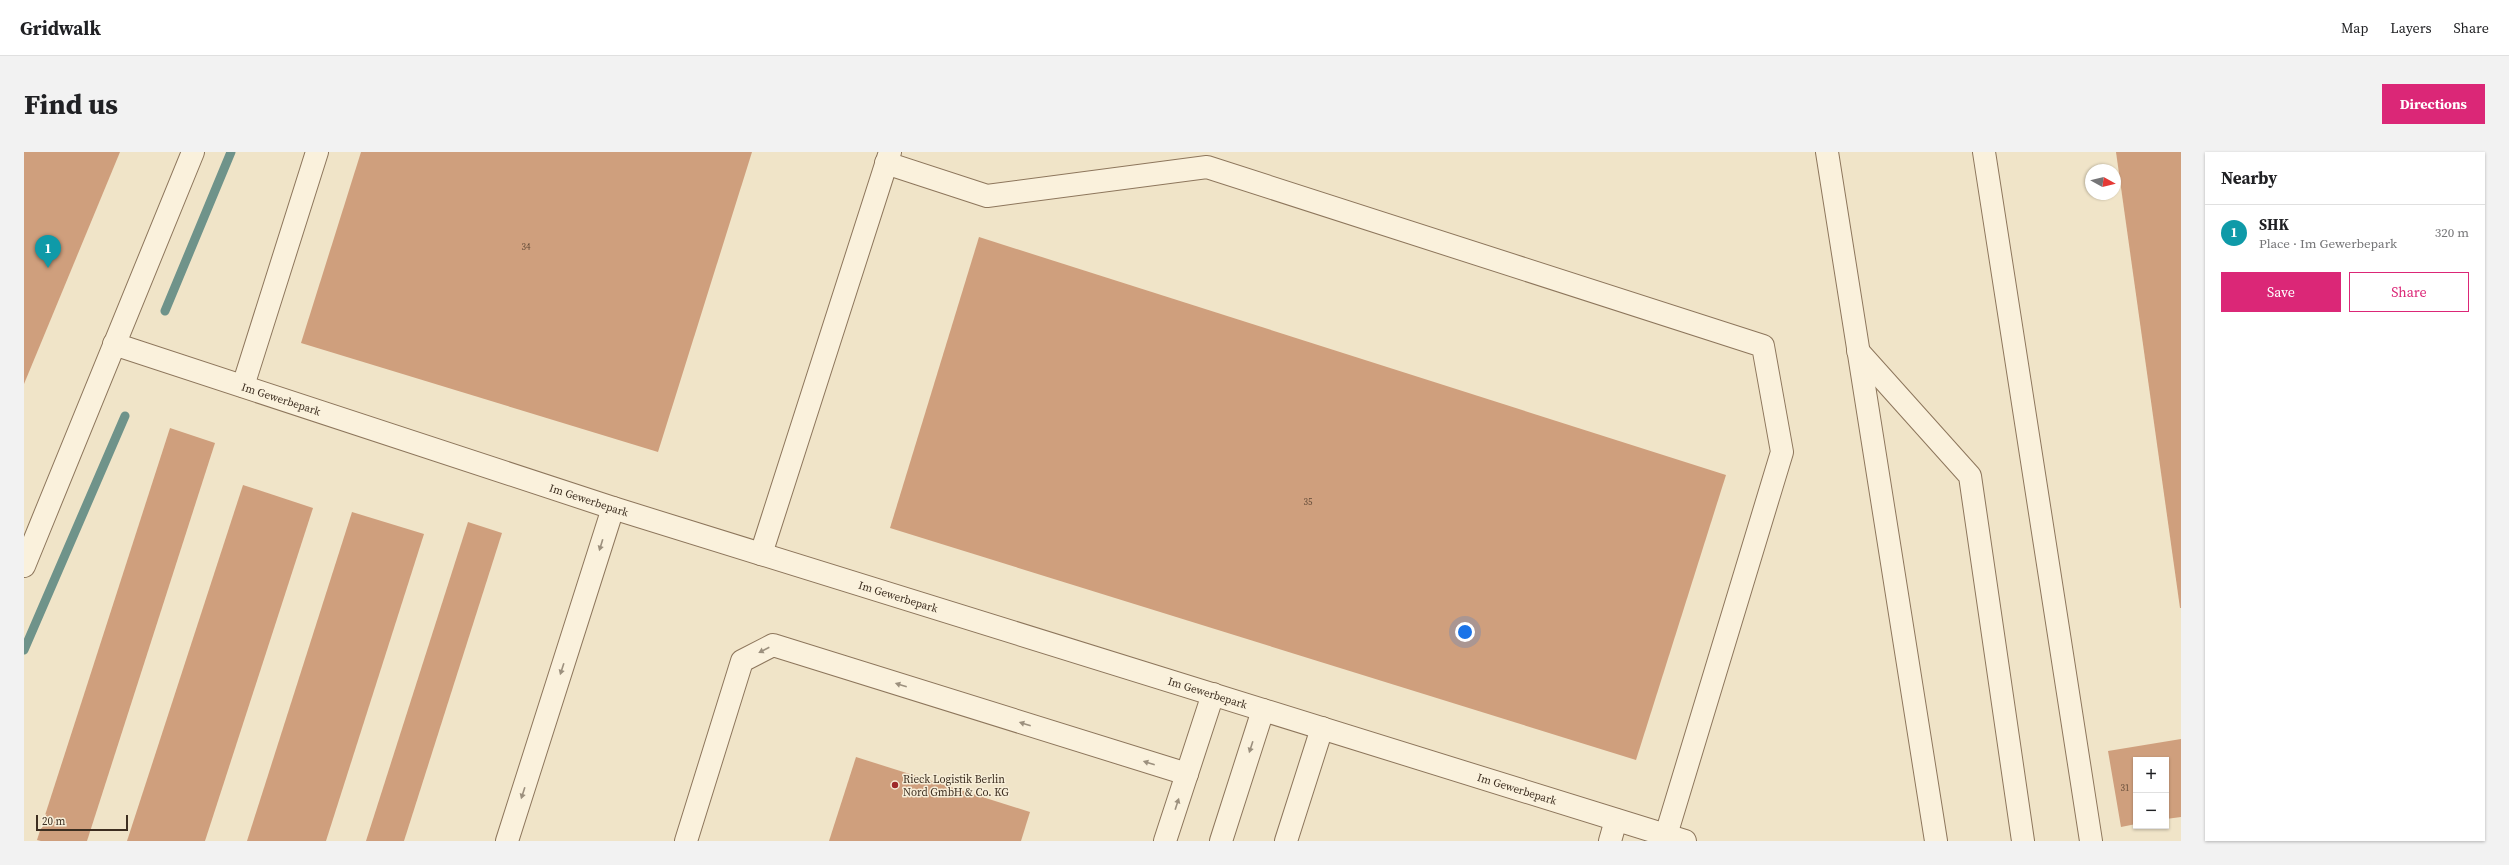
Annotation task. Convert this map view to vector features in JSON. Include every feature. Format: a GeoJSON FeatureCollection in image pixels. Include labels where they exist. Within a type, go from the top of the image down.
{"type":"FeatureCollection","features":[{"type":"Feature","properties":{"kind":"street"},"geometry":{"type":"LineString","coordinates":[[24,566],[193,152]]}},
{"type":"Feature","properties":{"kind":"street"},"geometry":{"type":"LineString","coordinates":[[243,386],[317,152]]}},
{"type":"Feature","properties":{"kind":"street"},"geometry":{"type":"LineString","coordinates":[[1827,152],[1936,841]]}},
{"type":"Feature","properties":{"kind":"street"},"geometry":{"type":"LineString","coordinates":[[1984,152],[2091,841]]}},
{"type":"Feature","properties":{"kind":"street"},"geometry":{"type":"LineString","coordinates":[[761,554],[888,157],[987,196],[1207,167],[1763,346],[1782,452],[1676,838]]}},
{"type":"Feature","properties":{"kind":"street","name":"Im Gewerbepark"},"geometry":{"type":"LineString","coordinates":[[114,344],[613,508],[1676,838]]}},
{"type":"Feature","properties":{"kind":"street"},"geometry":{"type":"LineString","coordinates":[[1858,351],[1970,476],[2023,841]]}},
{"type":"Feature","properties":{"kind":"street"},"geometry":{"type":"LineString","coordinates":[[507,841],[613,508]]}},
{"type":"Feature","properties":{"kind":"street"},"geometry":{"type":"LineString","coordinates":[[686,841],[742,661],[773,645],[1187,774]]}},
{"type":"Feature","properties":{"kind":"street"},"geometry":{"type":"LineString","coordinates":[[1165,841],[1213,694]]}},
{"type":"Feature","properties":{"kind":"street"},"geometry":{"type":"LineString","coordinates":[[1221,841],[1263,710]]}},
{"type":"Feature","properties":{"kind":"street"},"geometry":{"type":"LineString","coordinates":[[1286,841],[1322,728]]}},
{"type":"Feature","properties":{"kind":"street"},"geometry":{"type":"LineString","coordinates":[[1610,841],[1616,820]]}},
{"type":"Feature","properties":{"kind":"building"},"geometry":{"type":"Polygon","coordinates":[[[24,152],[120,152],[24,384],[24,152]]]}},
{"type":"Feature","properties":{"kind":"building"},"geometry":{"type":"Polygon","coordinates":[[[361,152],[752,152],[658,452],[301,343],[361,152]]]}},
{"type":"Feature","properties":{"kind":"building"},"geometry":{"type":"Polygon","coordinates":[[[2116,152],[2181,152],[2181,608],[2121,188],[2121,164],[2118,164],[2116,152]]]}},
{"type":"Feature","properties":{"kind":"building"},"geometry":{"type":"Polygon","coordinates":[[[979,237],[1726,475],[1636,760],[890,528],[979,237]]]}},
{"type":"Feature","properties":{"kind":"building"},"geometry":{"type":"Polygon","coordinates":[[[170,428],[215,443],[87,841],[37,840],[170,428]]]}},
{"type":"Feature","properties":{"kind":"building"},"geometry":{"type":"Polygon","coordinates":[[[243,485],[313,508],[205,841],[127,841],[243,485]]]}},
{"type":"Feature","properties":{"kind":"building"},"geometry":{"type":"Polygon","coordinates":[[[352,512],[424,534],[326,841],[247,841],[352,512]]]}},
{"type":"Feature","properties":{"kind":"building"},"geometry":{"type":"Polygon","coordinates":[[[468,522],[502,533],[404,841],[366,841],[468,522]]]}},
{"type":"Feature","properties":{"kind":"building"},"geometry":{"type":"Polygon","coordinates":[[[2181,739],[2181,817],[2169,819],[2169,757],[2133,757],[2133,825],[2121,827],[2108,751],[2181,739]]]}},
{"type":"Feature","properties":{"kind":"building","name":"Rieck Logistik Berlin Nord GmbH & Co. KG"},"geometry":{"type":"Polygon","coordinates":[[[856,757],[1030,812],[1021,841],[829,841],[856,757]]]}},
{"type":"Feature","properties":{"kind":"waterway"},"geometry":{"type":"LineString","coordinates":[[165,311],[231,152]]}},
{"type":"Feature","properties":{"kind":"waterway"},"geometry":{"type":"LineString","coordinates":[[24,650],[125,416]]}},
{"type":"Feature","properties":{"kind":"place","name":"SHK"},"geometry":{"type":"Point","coordinates":[48,268]}},
{"type":"Feature","properties":{"kind":"place","name":"Rieck Logistik Berlin Nord GmbH & Co. KG"},"geometry":{"type":"Point","coordinates":[895,785]}}]}
